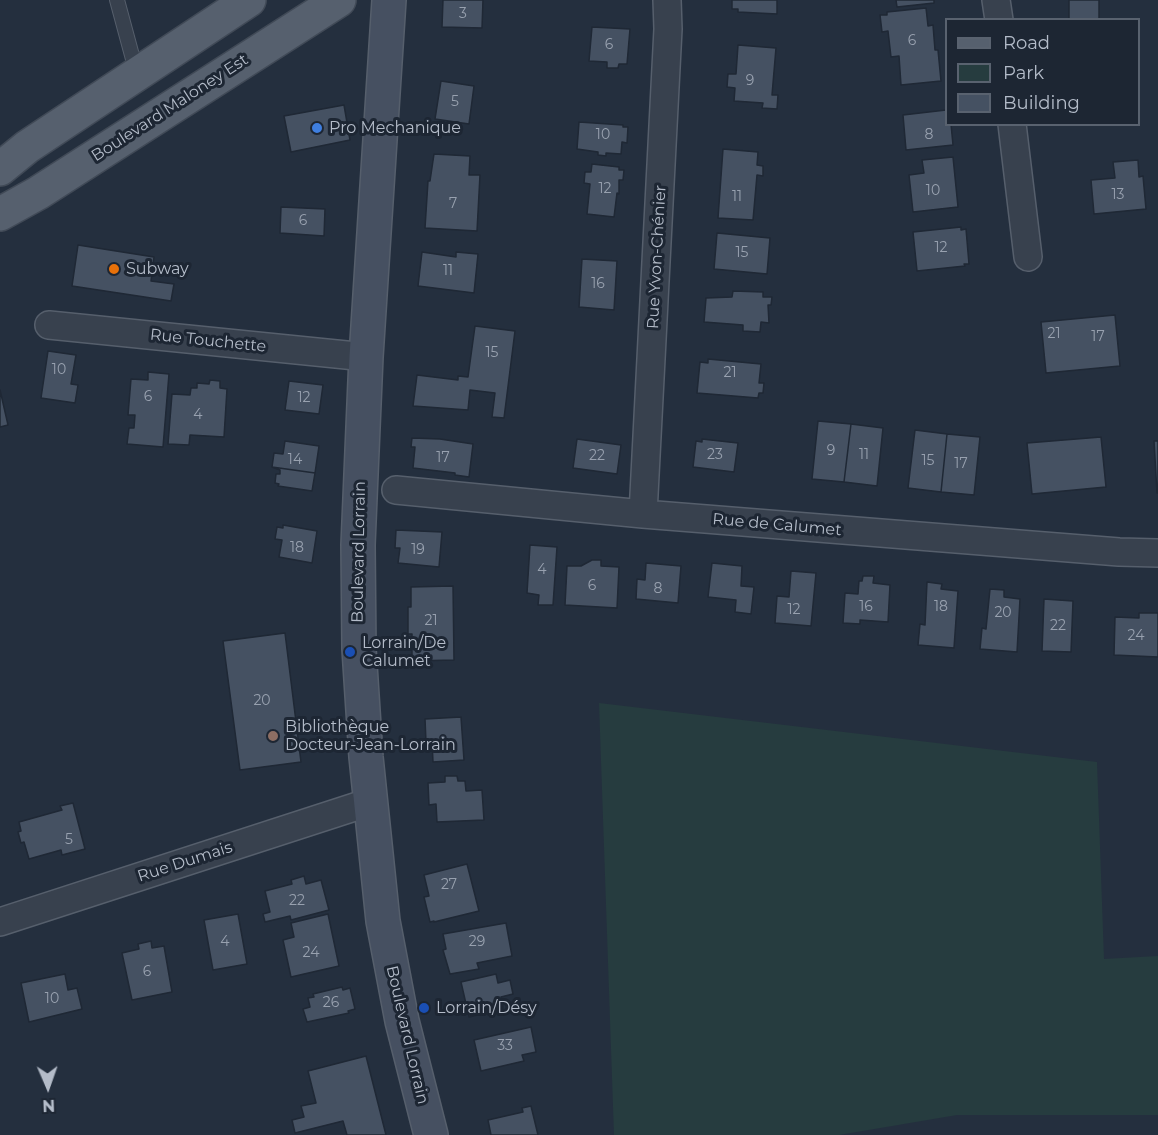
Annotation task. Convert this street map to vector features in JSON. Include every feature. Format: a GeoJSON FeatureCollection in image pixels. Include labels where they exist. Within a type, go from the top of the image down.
{"type":"FeatureCollection","features":[{"type":"Feature","properties":{"kind":"main road"},"geometry":{"type":"LineString","coordinates":[[0,169],[27,147],[248,0]]}},
{"type":"Feature","properties":{"kind":"main road","name":"Boulevard Maloney Est"},"geometry":{"type":"LineString","coordinates":[[0,214],[38,193],[339,0]]}},
{"type":"Feature","properties":{"kind":"main road","name":"Boulevard Lorrain"},"geometry":{"type":"LineString","coordinates":[[389,0],[366,357],[357,602],[361,692],[383,921],[394,981],[431,1135]]}},
{"type":"Feature","properties":{"kind":"street","name":"Rue Yvon-Chénier"},"geometry":{"type":"LineString","coordinates":[[644,514],[668,29],[667,0]]}},
{"type":"Feature","properties":{"kind":"street"},"geometry":{"type":"LineString","coordinates":[[996,0],[999,18]]}},
{"type":"Feature","properties":{"kind":"street"},"geometry":{"type":"LineString","coordinates":[[1012,126],[1028,257]]}},
{"type":"Feature","properties":{"kind":"street","name":"Rue Touchette"},"geometry":{"type":"LineString","coordinates":[[49,325],[366,357]]}},
{"type":"Feature","properties":{"kind":"street","name":"Rue de Calumet"},"geometry":{"type":"LineString","coordinates":[[396,490],[644,514],[1119,552],[1158,553]]}},
{"type":"Feature","properties":{"kind":"street","name":"Rue Dumais"},"geometry":{"type":"LineString","coordinates":[[0,922],[370,802]]}},
{"type":"Feature","properties":{"kind":"lane"},"geometry":{"type":"LineString","coordinates":[[117,0],[137,74]]}},
{"type":"Feature","properties":{"kind":"green space"},"geometry":{"type":"Polygon","coordinates":[[[599,703],[1097,762],[1104,959],[1158,956],[1158,1115],[957,1115],[839,1135],[614,1135],[599,703]]]}},
{"type":"Feature","properties":{"kind":"building"},"geometry":{"type":"Polygon","coordinates":[[[443,0],[483,0],[482,28],[442,27],[443,0]]]}},
{"type":"Feature","properties":{"kind":"building"},"geometry":{"type":"Polygon","coordinates":[[[732,0],[777,0],[777,14],[738,12],[738,9],[732,9],[732,0]]]}},
{"type":"Feature","properties":{"kind":"building"},"geometry":{"type":"Polygon","coordinates":[[[896,0],[934,0],[934,3],[897,7],[896,0]]]}},
{"type":"Feature","properties":{"kind":"building"},"geometry":{"type":"Polygon","coordinates":[[[1069,0],[1099,0],[1099,18],[1069,18],[1069,0]]]}},
{"type":"Feature","properties":{"kind":"building"},"geometry":{"type":"Polygon","coordinates":[[[926,8],[928,26],[933,25],[941,81],[901,85],[899,56],[891,57],[888,31],[882,32],[880,15],[887,15],[887,12],[926,8]]]}},
{"type":"Feature","properties":{"kind":"building"},"geometry":{"type":"Polygon","coordinates":[[[592,27],[630,29],[627,64],[619,64],[618,68],[607,68],[607,62],[589,61],[592,27]]]}},
{"type":"Feature","properties":{"kind":"building"},"geometry":{"type":"Polygon","coordinates":[[[738,45],[776,48],[772,95],[778,95],[777,109],[762,108],[763,103],[734,101],[735,88],[727,87],[728,74],[736,74],[738,45]]]}},
{"type":"Feature","properties":{"kind":"building"},"geometry":{"type":"Polygon","coordinates":[[[441,81],[474,86],[469,124],[435,119],[441,81]]]}},
{"type":"Feature","properties":{"kind":"building","name":"Pro Mechanique"},"geometry":{"type":"Polygon","coordinates":[[[344,105],[350,140],[291,152],[284,116],[344,105]]]}},
{"type":"Feature","properties":{"kind":"building"},"geometry":{"type":"Polygon","coordinates":[[[945,110],[945,126],[951,126],[953,145],[906,150],[903,115],[945,110]]]}},
{"type":"Feature","properties":{"kind":"building"},"geometry":{"type":"Polygon","coordinates":[[[579,122],[628,127],[627,143],[622,142],[621,154],[606,153],[606,156],[598,155],[598,152],[577,149],[579,122]]]}},
{"type":"Feature","properties":{"kind":"building"},"geometry":{"type":"Polygon","coordinates":[[[723,149],[758,152],[757,165],[763,166],[763,176],[757,175],[753,220],[718,218],[723,149]]]}},
{"type":"Feature","properties":{"kind":"building"},"geometry":{"type":"Polygon","coordinates":[[[434,154],[470,156],[469,175],[480,175],[477,231],[425,228],[428,181],[430,181],[434,154]]]}},
{"type":"Feature","properties":{"kind":"building"},"geometry":{"type":"Polygon","coordinates":[[[953,157],[958,207],[913,212],[909,175],[924,173],[922,160],[953,157]]]}},
{"type":"Feature","properties":{"kind":"building"},"geometry":{"type":"Polygon","coordinates":[[[1138,160],[1139,177],[1143,176],[1146,209],[1094,214],[1091,180],[1115,178],[1113,162],[1138,160]]]}},
{"type":"Feature","properties":{"kind":"building"},"geometry":{"type":"Polygon","coordinates":[[[592,164],[619,167],[619,170],[624,170],[623,180],[619,180],[619,194],[617,193],[614,217],[587,214],[590,184],[584,183],[585,172],[591,172],[592,164]]]}},
{"type":"Feature","properties":{"kind":"building"},"geometry":{"type":"Polygon","coordinates":[[[281,207],[325,209],[324,236],[280,233],[281,207]]]}},
{"type":"Feature","properties":{"kind":"building"},"geometry":{"type":"Polygon","coordinates":[[[961,227],[961,230],[966,229],[969,264],[917,271],[913,232],[961,227]]]}},
{"type":"Feature","properties":{"kind":"building"},"geometry":{"type":"Polygon","coordinates":[[[717,233],[770,238],[767,274],[714,269],[717,233]]]}},
{"type":"Feature","properties":{"kind":"building","name":"Subway"},"geometry":{"type":"Polygon","coordinates":[[[78,245],[154,257],[151,281],[174,284],[171,301],[72,286],[78,245]]]}},
{"type":"Feature","properties":{"kind":"building"},"geometry":{"type":"Polygon","coordinates":[[[422,252],[456,257],[456,252],[478,254],[474,293],[418,286],[422,252]]]}},
{"type":"Feature","properties":{"kind":"building"},"geometry":{"type":"Polygon","coordinates":[[[582,259],[617,261],[614,310],[579,307],[582,259]]]}},
{"type":"Feature","properties":{"kind":"building"},"geometry":{"type":"Polygon","coordinates":[[[733,291],[763,292],[763,297],[772,297],[771,305],[768,305],[769,323],[761,322],[760,332],[743,331],[743,325],[704,322],[706,298],[732,297],[733,291]]]}},
{"type":"Feature","properties":{"kind":"building"},"geometry":{"type":"Polygon","coordinates":[[[1115,315],[1120,366],[1046,373],[1041,322],[1115,315]]]}},
{"type":"Feature","properties":{"kind":"building"},"geometry":{"type":"Polygon","coordinates":[[[475,326],[515,331],[504,418],[492,417],[495,393],[470,390],[468,410],[413,406],[417,375],[458,380],[458,376],[468,377],[475,326]]]}},
{"type":"Feature","properties":{"kind":"building"},"geometry":{"type":"Polygon","coordinates":[[[48,351],[76,355],[71,384],[78,385],[75,403],[41,398],[48,351]]]}},
{"type":"Feature","properties":{"kind":"building"},"geometry":{"type":"Polygon","coordinates":[[[708,359],[761,364],[759,383],[764,383],[763,393],[759,393],[758,398],[697,393],[700,362],[708,363],[708,359]]]}},
{"type":"Feature","properties":{"kind":"building"},"geometry":{"type":"Polygon","coordinates":[[[148,372],[169,374],[163,447],[127,444],[129,428],[134,428],[135,415],[128,415],[131,379],[148,380],[148,372]]]}},
{"type":"Feature","properties":{"kind":"building"},"geometry":{"type":"Polygon","coordinates":[[[210,380],[220,381],[220,388],[227,389],[224,437],[190,435],[189,445],[168,444],[172,394],[190,395],[191,388],[197,388],[197,383],[209,384],[210,380]]]}},
{"type":"Feature","properties":{"kind":"building"},"geometry":{"type":"Polygon","coordinates":[[[289,381],[323,385],[319,414],[285,410],[289,381]]]}},
{"type":"Feature","properties":{"kind":"building"},"geometry":{"type":"Polygon","coordinates":[[[0,390],[8,425],[0,427],[0,390]]]}},
{"type":"Feature","properties":{"kind":"building"},"geometry":{"type":"Polygon","coordinates":[[[818,421],[851,424],[844,482],[812,479],[818,421]]]}},
{"type":"Feature","properties":{"kind":"building"},"geometry":{"type":"Polygon","coordinates":[[[851,424],[883,428],[877,486],[844,482],[851,424]]]}},
{"type":"Feature","properties":{"kind":"building"},"geometry":{"type":"Polygon","coordinates":[[[915,430],[947,434],[941,492],[908,488],[915,430]]]}},
{"type":"Feature","properties":{"kind":"building"},"geometry":{"type":"Polygon","coordinates":[[[947,434],[980,437],[974,495],[941,492],[947,434]]]}},
{"type":"Feature","properties":{"kind":"building"},"geometry":{"type":"Polygon","coordinates":[[[1101,437],[1106,487],[1032,494],[1027,443],[1101,437]]]}},
{"type":"Feature","properties":{"kind":"building"},"geometry":{"type":"Polygon","coordinates":[[[412,438],[473,444],[469,477],[413,468],[415,447],[411,447],[412,438]]]}},
{"type":"Feature","properties":{"kind":"building"},"geometry":{"type":"Polygon","coordinates":[[[577,439],[621,445],[617,474],[573,468],[577,439]]]}},
{"type":"Feature","properties":{"kind":"building"},"geometry":{"type":"Polygon","coordinates":[[[702,439],[738,443],[734,472],[693,467],[696,441],[702,442],[702,439]]]}},
{"type":"Feature","properties":{"kind":"building"},"geometry":{"type":"Polygon","coordinates":[[[285,441],[319,446],[315,473],[272,467],[274,453],[283,454],[285,441]]]}},
{"type":"Feature","properties":{"kind":"building"},"geometry":{"type":"Polygon","coordinates":[[[1154,441],[1158,441],[1158,493],[1157,493],[1154,441]]]}},
{"type":"Feature","properties":{"kind":"building"},"geometry":{"type":"Polygon","coordinates":[[[272,467],[315,473],[312,491],[278,486],[279,484],[275,483],[276,474],[280,474],[280,470],[272,467]]]}},
{"type":"Feature","properties":{"kind":"building"},"geometry":{"type":"Polygon","coordinates":[[[283,525],[317,531],[312,563],[279,557],[282,540],[275,539],[277,527],[283,528],[283,525]]]}},
{"type":"Feature","properties":{"kind":"building"},"geometry":{"type":"Polygon","coordinates":[[[396,530],[442,532],[439,567],[398,563],[400,548],[395,548],[396,530]]]}},
{"type":"Feature","properties":{"kind":"building"},"geometry":{"type":"Polygon","coordinates":[[[530,545],[557,547],[553,605],[538,605],[539,595],[527,593],[530,545]]]}},
{"type":"Feature","properties":{"kind":"building"},"geometry":{"type":"Polygon","coordinates":[[[592,560],[601,560],[601,566],[619,567],[617,608],[565,605],[567,566],[581,566],[592,560]]]}},
{"type":"Feature","properties":{"kind":"building"},"geometry":{"type":"Polygon","coordinates":[[[646,563],[681,566],[678,603],[636,599],[637,579],[645,580],[646,563]]]}},
{"type":"Feature","properties":{"kind":"building"},"geometry":{"type":"Polygon","coordinates":[[[712,563],[742,566],[741,586],[754,587],[751,614],[735,612],[736,600],[708,597],[712,563]]]}},
{"type":"Feature","properties":{"kind":"building"},"geometry":{"type":"Polygon","coordinates":[[[791,571],[816,573],[811,626],[775,623],[777,596],[789,597],[791,571]]]}},
{"type":"Feature","properties":{"kind":"building"},"geometry":{"type":"Polygon","coordinates":[[[863,576],[874,576],[873,583],[890,585],[888,622],[860,620],[860,624],[843,623],[845,593],[858,594],[859,581],[862,581],[863,576]]]}},
{"type":"Feature","properties":{"kind":"building"},"geometry":{"type":"Polygon","coordinates":[[[927,582],[942,584],[941,589],[958,591],[954,648],[918,645],[920,624],[925,625],[927,582]]]}},
{"type":"Feature","properties":{"kind":"building"},"geometry":{"type":"Polygon","coordinates":[[[453,586],[454,660],[412,661],[412,634],[408,634],[411,587],[453,586]]]}},
{"type":"Feature","properties":{"kind":"building"},"geometry":{"type":"Polygon","coordinates":[[[990,589],[1004,590],[1004,597],[1020,599],[1017,652],[980,649],[982,628],[986,629],[990,589]]]}},
{"type":"Feature","properties":{"kind":"building"},"geometry":{"type":"Polygon","coordinates":[[[1044,599],[1073,601],[1071,652],[1042,651],[1044,599]]]}},
{"type":"Feature","properties":{"kind":"building"},"geometry":{"type":"Polygon","coordinates":[[[1139,613],[1158,613],[1158,657],[1114,655],[1115,617],[1139,618],[1139,613]]]}},
{"type":"Feature","properties":{"kind":"building"},"geometry":{"type":"Polygon","coordinates":[[[285,633],[301,762],[240,770],[223,641],[285,633]]]}},
{"type":"Feature","properties":{"kind":"building"},"geometry":{"type":"Polygon","coordinates":[[[461,717],[464,760],[433,762],[432,741],[426,742],[425,719],[461,717]]]}},
{"type":"Feature","properties":{"kind":"building"},"geometry":{"type":"Polygon","coordinates":[[[445,776],[457,776],[458,781],[465,781],[466,791],[482,790],[484,820],[437,822],[436,804],[429,805],[428,783],[445,782],[445,776]]]}},
{"type":"Feature","properties":{"kind":"building"},"geometry":{"type":"Polygon","coordinates":[[[73,803],[85,849],[62,855],[61,850],[29,859],[18,832],[21,831],[19,822],[62,810],[60,806],[73,803]]]}},
{"type":"Feature","properties":{"kind":"building"},"geometry":{"type":"Polygon","coordinates":[[[467,864],[479,911],[430,922],[424,897],[429,896],[424,875],[467,864]]]}},
{"type":"Feature","properties":{"kind":"building"},"geometry":{"type":"Polygon","coordinates":[[[304,876],[306,884],[321,880],[329,910],[291,920],[290,916],[265,922],[263,914],[270,912],[265,891],[292,884],[291,880],[304,876]]]}},
{"type":"Feature","properties":{"kind":"building"},"geometry":{"type":"Polygon","coordinates":[[[238,914],[247,964],[213,970],[204,920],[238,914]]]}},
{"type":"Feature","properties":{"kind":"building"},"geometry":{"type":"Polygon","coordinates":[[[328,914],[339,966],[291,977],[283,940],[294,937],[291,923],[328,914]]]}},
{"type":"Feature","properties":{"kind":"building"},"geometry":{"type":"Polygon","coordinates":[[[506,923],[512,956],[477,963],[479,969],[450,974],[443,950],[446,949],[443,934],[506,923]]]}},
{"type":"Feature","properties":{"kind":"building"},"geometry":{"type":"Polygon","coordinates":[[[151,941],[152,948],[164,946],[172,992],[132,1000],[122,953],[139,949],[138,944],[151,941]]]}},
{"type":"Feature","properties":{"kind":"building"},"geometry":{"type":"Polygon","coordinates":[[[65,974],[68,990],[77,988],[82,1009],[29,1022],[21,983],[65,974]]]}},
{"type":"Feature","properties":{"kind":"building"},"geometry":{"type":"Polygon","coordinates":[[[496,974],[498,983],[510,980],[513,994],[501,997],[503,1009],[469,1017],[461,982],[496,974]]]}},
{"type":"Feature","properties":{"kind":"building"},"geometry":{"type":"Polygon","coordinates":[[[342,987],[343,990],[350,988],[355,1009],[348,1011],[349,1013],[307,1022],[303,1009],[310,1007],[308,998],[314,997],[313,994],[342,987]]]}},
{"type":"Feature","properties":{"kind":"building"},"geometry":{"type":"Polygon","coordinates":[[[531,1027],[536,1052],[522,1055],[524,1061],[481,1071],[474,1040],[531,1027]]]}},
{"type":"Feature","properties":{"kind":"building"},"geometry":{"type":"Polygon","coordinates":[[[366,1056],[386,1135],[347,1135],[343,1121],[295,1133],[292,1120],[304,1117],[301,1106],[316,1103],[308,1071],[366,1056]]]}},
{"type":"Feature","properties":{"kind":"building"},"geometry":{"type":"Polygon","coordinates":[[[531,1106],[538,1135],[491,1135],[488,1120],[523,1112],[522,1108],[531,1106]]]}},
{"type":"Feature","properties":{"kind":"place","name":"Pro Mechanique"},"geometry":{"type":"Point","coordinates":[317,128]}},
{"type":"Feature","properties":{"kind":"place","name":"Subway"},"geometry":{"type":"Point","coordinates":[114,269]}},
{"type":"Feature","properties":{"kind":"place","name":"Lorrain/De Calumet"},"geometry":{"type":"Point","coordinates":[350,652]}},
{"type":"Feature","properties":{"kind":"place","name":"Bibliothèque Docteur-Jean-Lorrain"},"geometry":{"type":"Point","coordinates":[273,736]}},
{"type":"Feature","properties":{"kind":"place","name":"Lorrain/Désy"},"geometry":{"type":"Point","coordinates":[424,1008]}}]}
